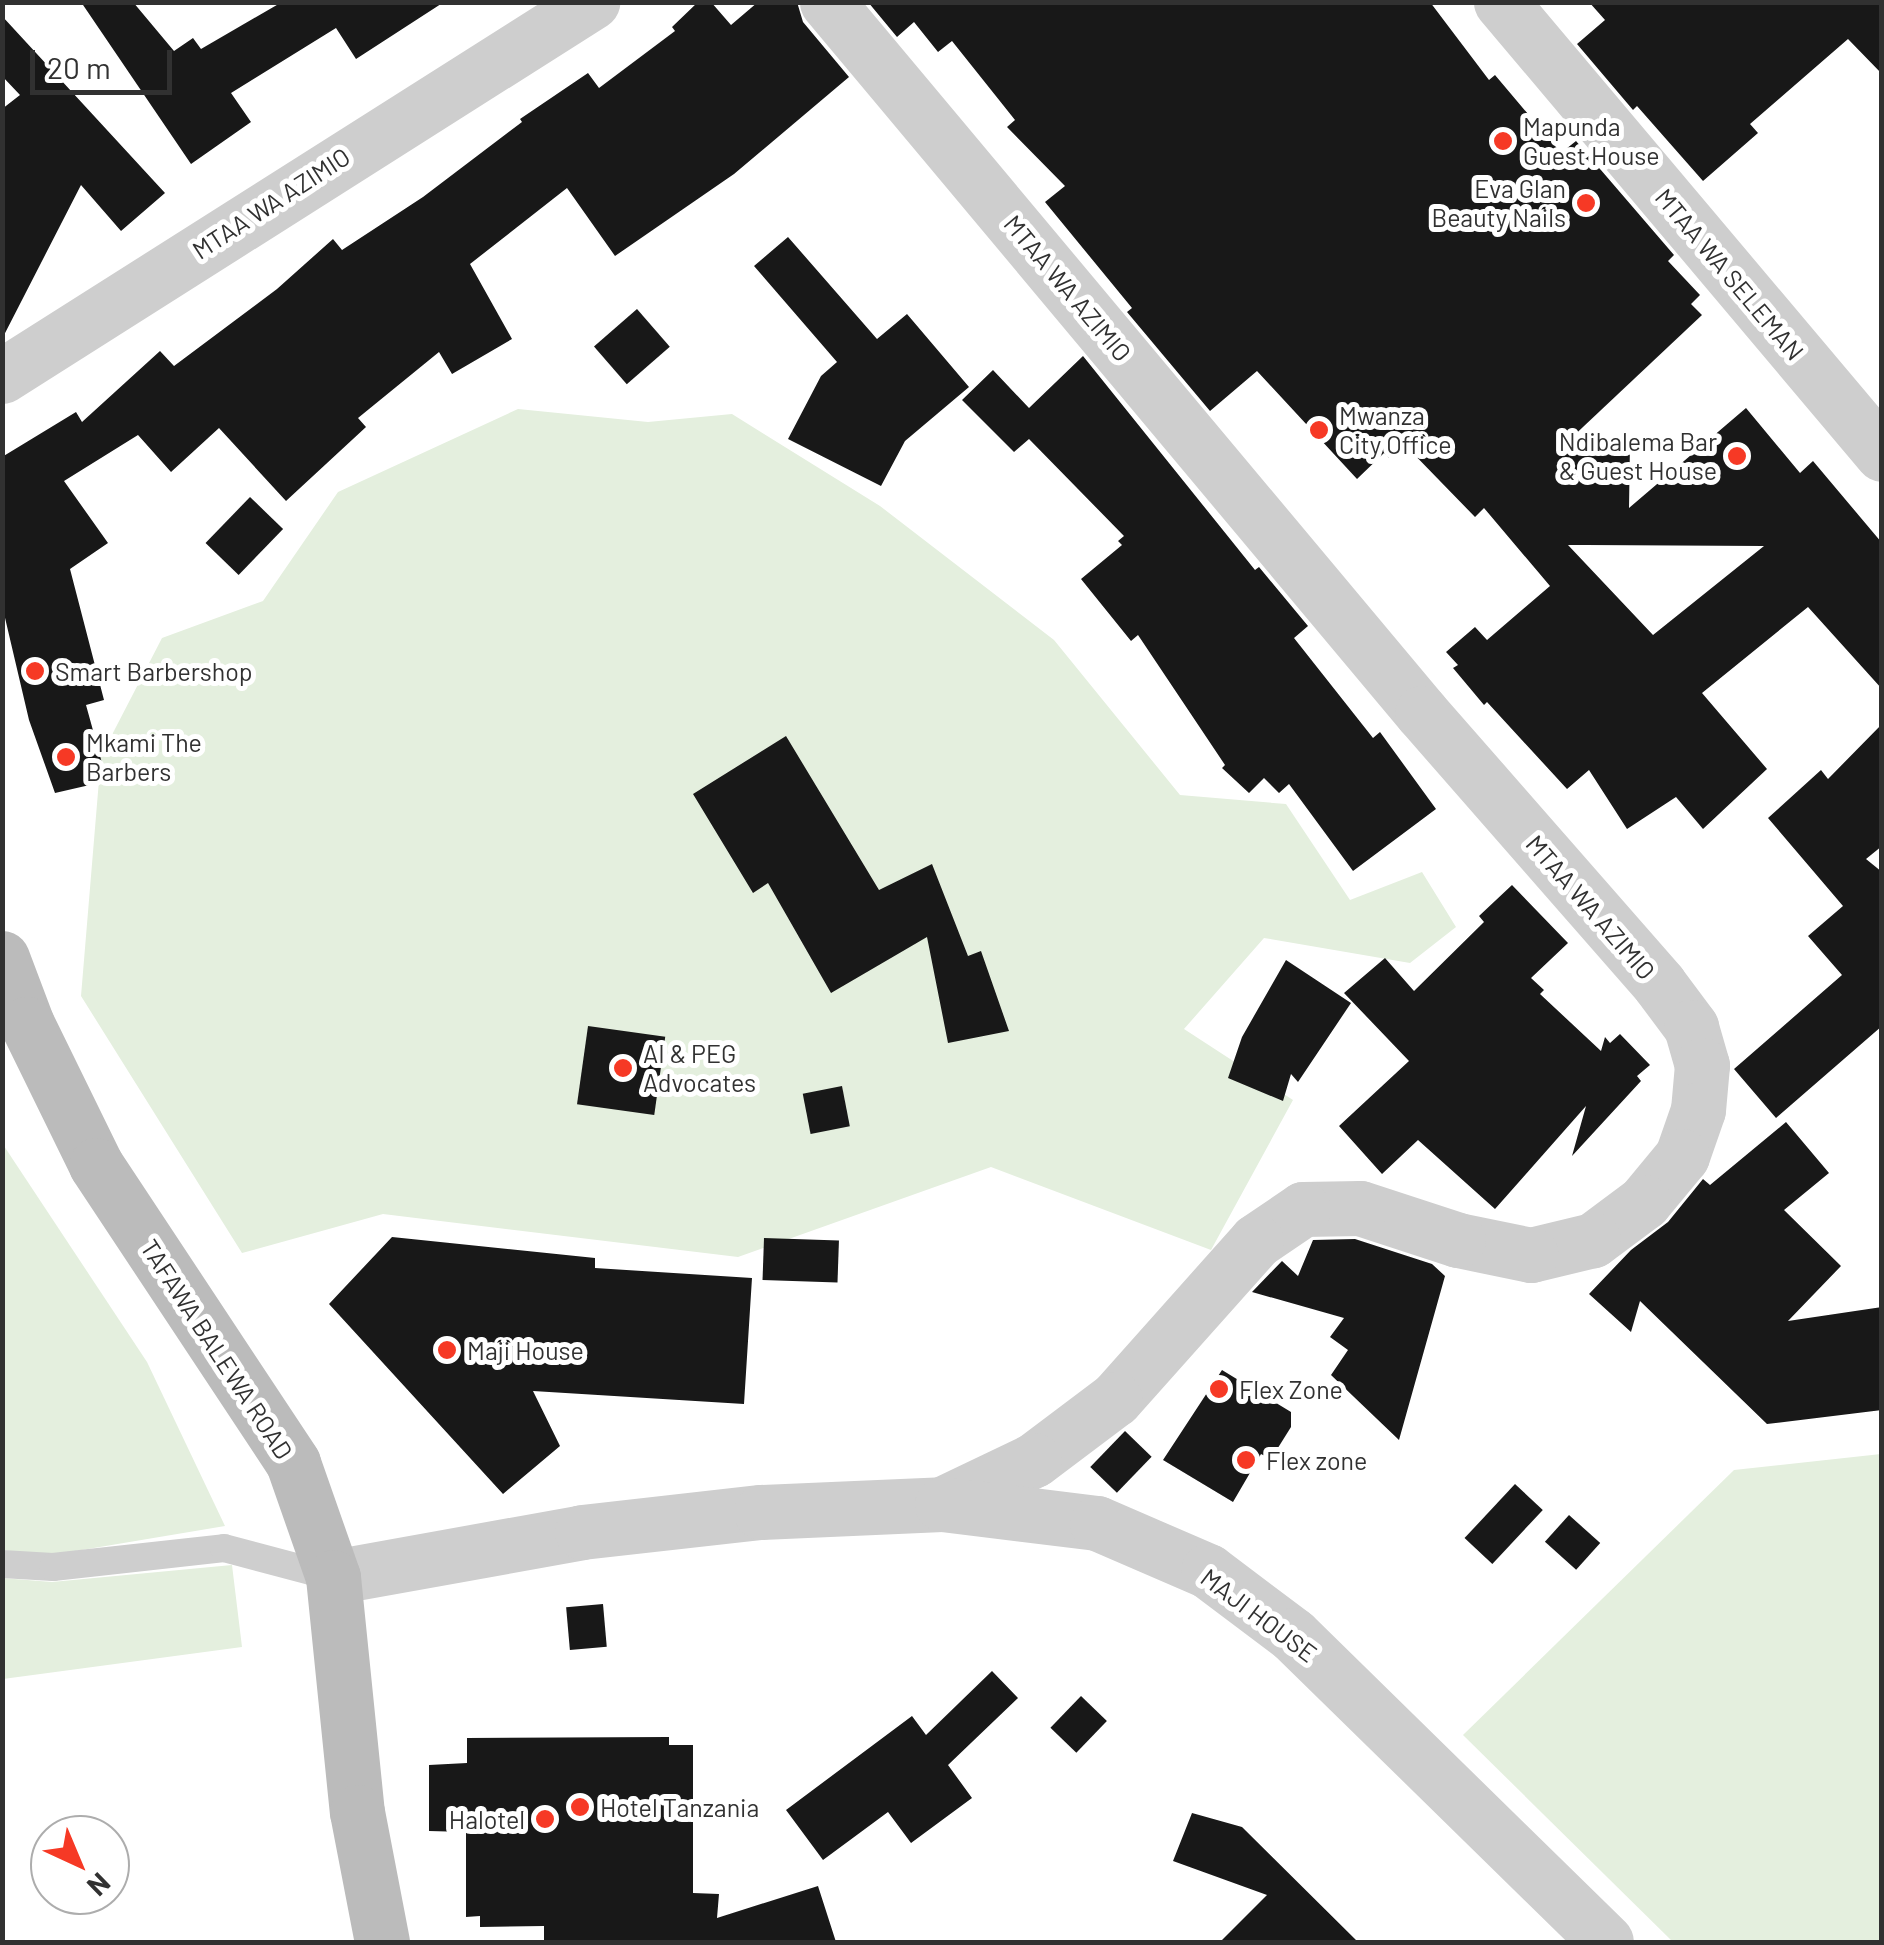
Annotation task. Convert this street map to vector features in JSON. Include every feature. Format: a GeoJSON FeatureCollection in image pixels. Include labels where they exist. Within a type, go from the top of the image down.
{"type":"FeatureCollection","features":[{"type":"Feature","properties":{"kind":"main road","name":"TAFAWA BALEWA ROAD"},"geometry":{"type":"LineString","coordinates":[[2,958],[15,1028],[96,1165],[293,1463],[334,1577],[357,1812],[382,1942]]}},
{"type":"Feature","properties":{"kind":"street","name":"MTAA WA AZIMIO"},"geometry":{"type":"LineString","coordinates":[[2,376],[592,2]]}},
{"type":"Feature","properties":{"kind":"street","name":"MTAA WA AZIMIO"},"geometry":{"type":"LineString","coordinates":[[827,2],[1422,714],[1658,984],[1691,1027],[1702,1065],[1698,1110],[1682,1156],[1644,1202],[1593,1240],[1530,1255],[1458,1240],[1360,1208],[1303,1209],[1256,1241],[1115,1399],[1034,1460],[942,1504]]}},
{"type":"Feature","properties":{"kind":"street","name":"MTAA WA SELEMAN"},"geometry":{"type":"LineString","coordinates":[[1500,2],[1878,443]]}},
{"type":"Feature","properties":{"kind":"street","name":"MAJI HOUSE"},"geometry":{"type":"LineString","coordinates":[[334,1577],[582,1532],[762,1512],[942,1504],[1097,1523],[1208,1572],[1293,1635],[1606,1942]]}},
{"type":"Feature","properties":{"kind":"lane"},"geometry":{"type":"LineString","coordinates":[[2,1564],[53,1568],[224,1548],[334,1577]]}},
{"type":"Feature","properties":{"kind":"green space"},"geometry":{"type":"Polygon","coordinates":[[[518,409],[648,422],[732,414],[880,506],[1054,640],[1180,795],[1286,804],[1350,900],[1422,872],[1456,927],[1410,963],[1264,938],[1184,1029],[1293,1100],[1211,1250],[991,1167],[738,1257],[383,1214],[242,1253],[81,996],[101,756],[162,638],[263,601],[338,492],[518,409]]]}},
{"type":"Feature","properties":{"kind":"green space"},"geometry":{"type":"Polygon","coordinates":[[[2,1143],[147,1362],[225,1526],[46,1556],[3,1550],[2,1143]]]}},
{"type":"Feature","properties":{"kind":"green space"},"geometry":{"type":"Polygon","coordinates":[[[1881,1454],[1881,1942],[1673,1942],[1463,1735],[1734,1470],[1881,1454]]]}},
{"type":"Feature","properties":{"kind":"green space"},"geometry":{"type":"Polygon","coordinates":[[[232,1565],[242,1647],[3,1679],[2,1578],[52,1582],[232,1565]]]}},
{"type":"Feature","properties":{"kind":"building"},"geometry":{"type":"Polygon","coordinates":[[[81,2],[133,2],[174,51],[193,38],[201,49],[282,2],[444,2],[356,59],[336,28],[231,93],[251,122],[191,164],[81,2]]]}},
{"type":"Feature","properties":{"kind":"building"},"geometry":{"type":"Polygon","coordinates":[[[698,2],[711,2],[731,25],[758,2],[797,2],[803,22],[849,77],[734,174],[615,256],[567,188],[470,264],[512,339],[452,374],[439,352],[358,418],[366,427],[286,501],[219,428],[171,472],[138,435],[64,481],[108,543],[70,569],[104,700],[86,705],[107,781],[55,793],[29,720],[2,605],[2,457],[76,412],[82,422],[160,351],[174,366],[277,289],[333,239],[342,250],[423,197],[522,122],[520,119],[588,73],[599,88],[675,31],[672,27],[698,2]]]}},
{"type":"Feature","properties":{"kind":"building"},"geometry":{"type":"Polygon","coordinates":[[[868,2],[1430,2],[1489,80],[1495,75],[1561,153],[1576,141],[1674,255],[1668,261],[1700,295],[1691,304],[1702,315],[1566,443],[1630,443],[1629,508],[1746,408],[1800,473],[1813,461],[1882,543],[1882,689],[1808,607],[1702,693],[1767,769],[1703,829],[1676,797],[1627,829],[1589,770],[1567,789],[1453,668],[1458,665],[1446,652],[1475,627],[1487,640],[1550,586],[1484,508],[1475,517],[1404,444],[1389,458],[1384,453],[1357,479],[1257,371],[1210,411],[1127,312],[1132,308],[1045,202],[1065,186],[1007,127],[1015,120],[952,41],[938,52],[914,22],[897,37],[868,2]],[[1568,545],[1653,635],[1764,546],[1568,545]]]}},
{"type":"Feature","properties":{"kind":"building"},"geometry":{"type":"Polygon","coordinates":[[[1589,2],[1882,2],[1882,74],[1848,39],[1750,124],[1758,133],[1703,181],[1637,106],[1633,110],[1577,44],[1605,20],[1589,2]]]}},
{"type":"Feature","properties":{"kind":"building"},"geometry":{"type":"Polygon","coordinates":[[[2,16],[165,193],[121,231],[81,185],[2,339],[2,109],[20,95],[2,76],[2,16]]]}},
{"type":"Feature","properties":{"kind":"building"},"geometry":{"type":"Polygon","coordinates":[[[788,237],[877,339],[907,314],[969,387],[905,441],[881,486],[788,439],[821,376],[837,362],[754,266],[788,237]]]}},
{"type":"Feature","properties":{"kind":"building"},"geometry":{"type":"Polygon","coordinates":[[[637,309],[670,347],[627,384],[594,346],[637,309]]]}},
{"type":"Feature","properties":{"kind":"building"},"geometry":{"type":"Polygon","coordinates":[[[1083,356],[1255,570],[1259,567],[1308,626],[1294,638],[1373,738],[1380,732],[1436,809],[1353,871],[1289,784],[1279,793],[1264,778],[1249,793],[1222,768],[1225,765],[1138,635],[1131,641],[1081,579],[1122,545],[1118,541],[1124,536],[1029,439],[1014,452],[962,400],[993,370],[1029,408],[1083,356]]]}},
{"type":"Feature","properties":{"kind":"building"},"geometry":{"type":"Polygon","coordinates":[[[250,497],[283,529],[239,575],[206,543],[250,497]]]}},
{"type":"Feature","properties":{"kind":"building"},"geometry":{"type":"Polygon","coordinates":[[[1882,724],[1882,846],[1866,859],[1882,872],[1882,1026],[1776,1118],[1734,1069],[1842,975],[1808,936],[1843,906],[1768,818],[1821,770],[1828,779],[1882,724]]]}},
{"type":"Feature","properties":{"kind":"building"},"geometry":{"type":"Polygon","coordinates":[[[786,736],[879,890],[932,864],[968,956],[981,951],[1009,1031],[948,1043],[927,937],[831,993],[768,883],[753,893],[693,794],[786,736]]]}},
{"type":"Feature","properties":{"kind":"building"},"geometry":{"type":"Polygon","coordinates":[[[1512,885],[1568,943],[1531,978],[1544,990],[1540,994],[1601,1051],[1605,1037],[1610,1043],[1620,1034],[1650,1065],[1637,1076],[1641,1081],[1572,1156],[1586,1106],[1495,1209],[1418,1140],[1382,1174],[1339,1126],[1409,1061],[1344,993],[1385,958],[1414,991],[1484,922],[1479,916],[1512,885]]]}},
{"type":"Feature","properties":{"kind":"building"},"geometry":{"type":"Polygon","coordinates":[[[1286,960],[1351,1003],[1298,1082],[1291,1074],[1283,1101],[1228,1078],[1242,1037],[1286,960]]]}},
{"type":"Feature","properties":{"kind":"building"},"geometry":{"type":"Polygon","coordinates":[[[588,1026],[665,1037],[654,1115],[577,1104],[588,1026]]]}},
{"type":"Feature","properties":{"kind":"building"},"geometry":{"type":"Polygon","coordinates":[[[842,1086],[850,1126],[811,1134],[803,1094],[842,1086]]]}},
{"type":"Feature","properties":{"kind":"building"},"geometry":{"type":"Polygon","coordinates":[[[1786,1122],[1829,1173],[1784,1210],[1841,1266],[1788,1321],[1882,1307],[1882,1410],[1767,1424],[1640,1301],[1631,1332],[1589,1294],[1631,1250],[1668,1222],[1703,1179],[1710,1185],[1786,1122]]]}},
{"type":"Feature","properties":{"kind":"building"},"geometry":{"type":"Polygon","coordinates":[[[392,1237],[595,1258],[595,1268],[752,1278],[744,1404],[533,1391],[560,1446],[503,1494],[329,1304],[392,1237]]]}},
{"type":"Feature","properties":{"kind":"building"},"geometry":{"type":"Polygon","coordinates":[[[764,1238],[839,1241],[837,1283],[763,1280],[764,1238]]]}},
{"type":"Feature","properties":{"kind":"building"},"geometry":{"type":"Polygon","coordinates":[[[1355,1239],[1432,1264],[1445,1276],[1399,1440],[1331,1375],[1348,1350],[1330,1337],[1344,1318],[1252,1292],[1282,1261],[1298,1276],[1313,1240],[1355,1239]]]}},
{"type":"Feature","properties":{"kind":"building"},"geometry":{"type":"Polygon","coordinates":[[[1222,1370],[1291,1412],[1291,1427],[1271,1459],[1261,1454],[1233,1502],[1163,1460],[1222,1370]]]}},
{"type":"Feature","properties":{"kind":"building"},"geometry":{"type":"Polygon","coordinates":[[[1125,1431],[1152,1457],[1117,1493],[1090,1467],[1125,1431]]]}},
{"type":"Feature","properties":{"kind":"building"},"geometry":{"type":"Polygon","coordinates":[[[1515,1484],[1543,1510],[1492,1564],[1465,1538],[1515,1484]]]}},
{"type":"Feature","properties":{"kind":"building"},"geometry":{"type":"Polygon","coordinates":[[[1569,1515],[1600,1543],[1576,1570],[1545,1542],[1569,1515]]]}},
{"type":"Feature","properties":{"kind":"building"},"geometry":{"type":"Polygon","coordinates":[[[603,1604],[607,1647],[570,1650],[566,1607],[603,1604]]]}},
{"type":"Feature","properties":{"kind":"building"},"geometry":{"type":"Polygon","coordinates":[[[992,1671],[1018,1698],[948,1765],[972,1798],[911,1843],[888,1812],[823,1860],[786,1810],[912,1716],[926,1735],[992,1671]]]}},
{"type":"Feature","properties":{"kind":"building"},"geometry":{"type":"Polygon","coordinates":[[[1081,1696],[1107,1721],[1076,1753],[1050,1728],[1081,1696]]]}},
{"type":"Feature","properties":{"kind":"building","name":"Hotel Tanzania"},"geometry":{"type":"Polygon","coordinates":[[[669,1737],[669,1745],[693,1745],[693,1893],[719,1894],[717,1918],[818,1886],[836,1942],[544,1942],[544,1926],[480,1927],[480,1916],[466,1917],[466,1832],[429,1831],[429,1765],[467,1763],[467,1738],[669,1737]]]}},
{"type":"Feature","properties":{"kind":"building"},"geometry":{"type":"Polygon","coordinates":[[[1192,1813],[1242,1827],[1358,1942],[1220,1942],[1267,1895],[1173,1861],[1192,1813]]]}},
{"type":"Feature","properties":{"kind":"place","name":"Mapunda Guest House"},"geometry":{"type":"Point","coordinates":[1503,141]}},
{"type":"Feature","properties":{"kind":"place","name":"Eva Glan Beauty Nails"},"geometry":{"type":"Point","coordinates":[1586,203]}},
{"type":"Feature","properties":{"kind":"place","name":"Mwanza City Office"},"geometry":{"type":"Point","coordinates":[1319,430]}},
{"type":"Feature","properties":{"kind":"place","name":"Ndibalema Bar & Guest House"},"geometry":{"type":"Point","coordinates":[1737,456]}},
{"type":"Feature","properties":{"kind":"place","name":"Smart Barbershop"},"geometry":{"type":"Point","coordinates":[35,671]}},
{"type":"Feature","properties":{"kind":"place","name":"Mkami The Barbers"},"geometry":{"type":"Point","coordinates":[66,757]}},
{"type":"Feature","properties":{"kind":"place","name":"AI & PEG Advocates"},"geometry":{"type":"Point","coordinates":[623,1068]}},
{"type":"Feature","properties":{"kind":"place","name":"Maji House"},"geometry":{"type":"Point","coordinates":[447,1350]}},
{"type":"Feature","properties":{"kind":"place","name":"Flex Zone"},"geometry":{"type":"Point","coordinates":[1219,1389]}},
{"type":"Feature","properties":{"kind":"place","name":"Flex zone"},"geometry":{"type":"Point","coordinates":[1246,1460]}},
{"type":"Feature","properties":{"kind":"place","name":"Hotel Tanzania"},"geometry":{"type":"Point","coordinates":[580,1807]}},
{"type":"Feature","properties":{"kind":"place","name":"Halotel"},"geometry":{"type":"Point","coordinates":[545,1819]}}]}
